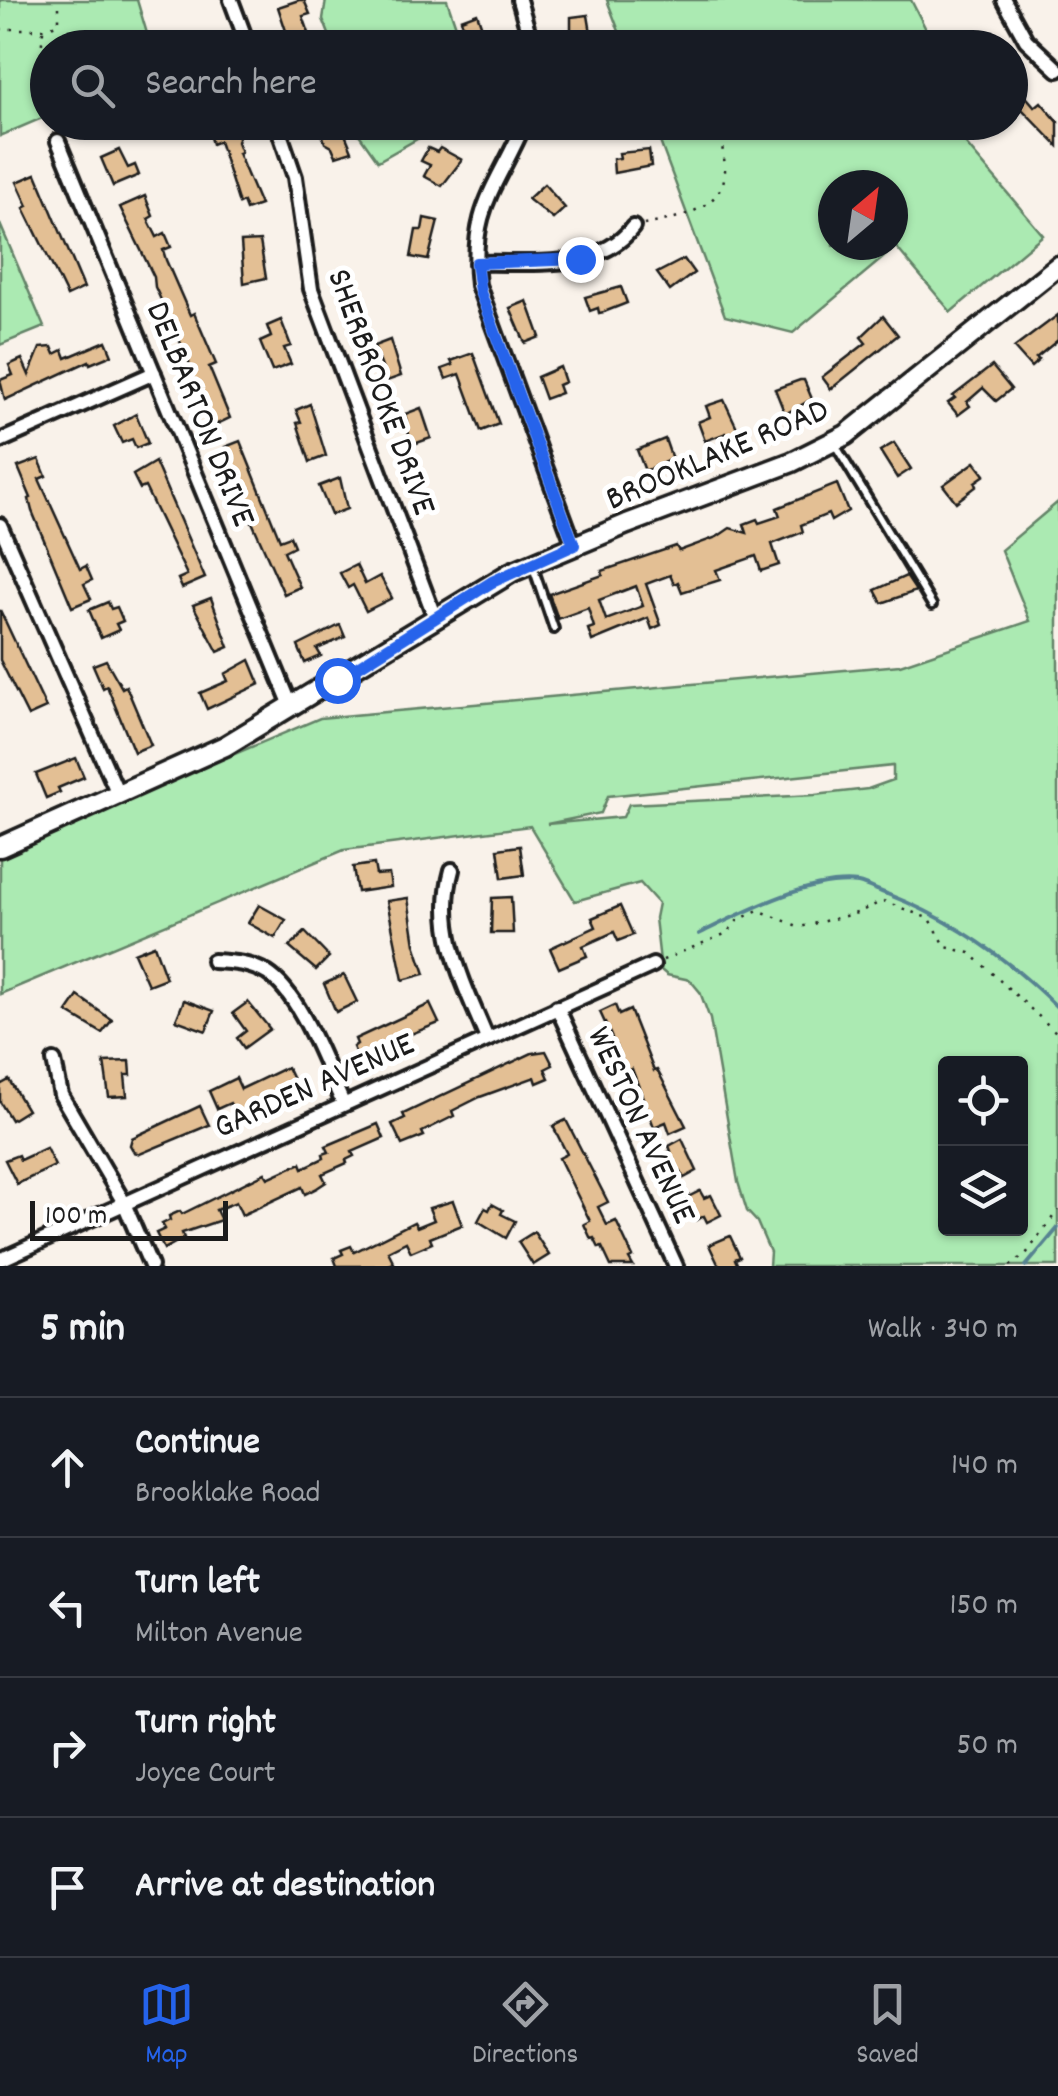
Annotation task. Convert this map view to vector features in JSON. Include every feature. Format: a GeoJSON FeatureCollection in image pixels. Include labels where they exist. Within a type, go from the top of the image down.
{"type":"FeatureCollection","features":[{"type":"Feature","properties":{"kind":"street"},"geometry":{"type":"LineString","coordinates":[[231,0],[242,30]]}},
{"type":"Feature","properties":{"kind":"street"},"geometry":{"type":"LineString","coordinates":[[519,0],[528,30]]}},
{"type":"Feature","properties":{"kind":"street"},"geometry":{"type":"LineString","coordinates":[[1004,0],[1020,30]]}},
{"type":"Feature","properties":{"kind":"street"},"geometry":{"type":"LineString","coordinates":[[1028,42],[1058,70]]}},
{"type":"Feature","properties":{"kind":"street","name":"SHERBROOKE DRIVE"},"geometry":{"type":"LineString","coordinates":[[282,140],[294,177],[311,289],[435,618]]}},
{"type":"Feature","properties":{"kind":"street"},"geometry":{"type":"LineString","coordinates":[[515,140],[481,212],[476,263],[480,292],[574,545]]}},
{"type":"Feature","properties":{"kind":"street","name":"DELBARTON DRIVE"},"geometry":{"type":"LineString","coordinates":[[58,141],[292,708]]}},
{"type":"Feature","properties":{"kind":"street"},"geometry":{"type":"LineString","coordinates":[[476,263],[580,259],[613,247],[633,226]]}},
{"type":"Feature","properties":{"kind":"street","name":"BROOKLAKE ROAD"},"geometry":{"type":"LineString","coordinates":[[0,848],[226,746],[532,562],[792,462],[833,442],[876,414],[1058,266]]}},
{"type":"Feature","properties":{"kind":"street"},"geometry":{"type":"LineString","coordinates":[[0,441],[154,373]]}},
{"type":"Feature","properties":{"kind":"street"},"geometry":{"type":"LineString","coordinates":[[0,525],[119,796]]}},
{"type":"Feature","properties":{"kind":"street"},"geometry":{"type":"LineString","coordinates":[[452,870],[446,924],[455,961],[487,1039]]}},
{"type":"Feature","properties":{"kind":"street"},"geometry":{"type":"LineString","coordinates":[[213,961],[250,965],[266,972],[287,990],[343,1103]]}},
{"type":"Feature","properties":{"kind":"street","name":"GARDEN AVENUE"},"geometry":{"type":"LineString","coordinates":[[0,1260],[653,965]]}},
{"type":"Feature","properties":{"kind":"street","name":"WESTON AVENUE"},"geometry":{"type":"LineString","coordinates":[[557,1007],[676,1266]]}},
{"type":"Feature","properties":{"kind":"street"},"geometry":{"type":"LineString","coordinates":[[54,1062],[61,1095],[124,1201],[151,1266]]}},
{"type":"Feature","properties":{"kind":"lane"},"geometry":{"type":"LineString","coordinates":[[833,442],[932,606]]}},
{"type":"Feature","properties":{"kind":"lane"},"geometry":{"type":"LineString","coordinates":[[532,562],[554,629]]}},
{"type":"Feature","properties":{"kind":"path"},"geometry":{"type":"LineString","coordinates":[[0,30],[43,29],[59,23],[59,0]]}},
{"type":"Feature","properties":{"kind":"path"},"geometry":{"type":"LineString","coordinates":[[633,226],[679,218],[717,194],[725,177],[720,140]]}},
{"type":"Feature","properties":{"kind":"path"},"geometry":{"type":"LineString","coordinates":[[653,965],[726,932],[758,910],[800,927],[857,913],[883,901],[930,920],[946,947],[970,953],[1058,1034]]}},
{"type":"Feature","properties":{"kind":"path"},"geometry":{"type":"LineString","coordinates":[[1010,1266],[1026,1254],[1058,1210]]}},
{"type":"Feature","properties":{"kind":"green space"},"geometry":{"type":"Polygon","coordinates":[[[0,0],[137,0],[146,30],[30,30],[30,123],[0,136],[0,0]]]}},
{"type":"Feature","properties":{"kind":"green space"},"geometry":{"type":"Polygon","coordinates":[[[326,0],[447,0],[457,30],[327,30],[323,19],[326,0]]]}},
{"type":"Feature","properties":{"kind":"green space"},"geometry":{"type":"Polygon","coordinates":[[[607,0],[911,0],[926,30],[618,30],[607,0]]]}},
{"type":"Feature","properties":{"kind":"green space"},"geometry":{"type":"Polygon","coordinates":[[[363,140],[415,140],[378,161],[363,140]]]}},
{"type":"Feature","properties":{"kind":"green space"},"geometry":{"type":"Polygon","coordinates":[[[659,140],[962,140],[1043,235],[951,312],[907,260],[908,170],[818,170],[818,260],[880,260],[793,333],[725,316],[659,140]]]}},
{"type":"Feature","properties":{"kind":"green space"},"geometry":{"type":"Polygon","coordinates":[[[0,224],[44,327],[0,345],[0,224]]]}},
{"type":"Feature","properties":{"kind":"green space"},"geometry":{"type":"Polygon","coordinates":[[[1058,502],[1058,1266],[769,1266],[770,1252],[757,1222],[747,1211],[738,1182],[710,1019],[700,992],[690,980],[661,970],[655,918],[658,903],[640,883],[575,901],[530,826],[344,850],[0,994],[0,853],[320,718],[900,665],[1030,621],[1001,550],[1058,502]],[[893,766],[608,796],[601,813],[547,824],[623,817],[629,804],[815,795],[868,789],[893,780],[893,766]]]}},
{"type":"Feature","properties":{"kind":"building"},"geometry":{"type":"Polygon","coordinates":[[[304,0],[310,14],[303,16],[308,30],[286,30],[278,7],[304,0]]]}},
{"type":"Feature","properties":{"kind":"building"},"geometry":{"type":"Polygon","coordinates":[[[477,13],[483,30],[464,30],[461,19],[477,13]]]}},
{"type":"Feature","properties":{"kind":"building"},"geometry":{"type":"Polygon","coordinates":[[[588,15],[590,30],[571,30],[571,17],[588,15]]]}},
{"type":"Feature","properties":{"kind":"building"},"geometry":{"type":"Polygon","coordinates":[[[1028,99],[1035,107],[1041,102],[1058,122],[1058,146],[1028,115],[1028,99]]]}},
{"type":"Feature","properties":{"kind":"building"},"geometry":{"type":"Polygon","coordinates":[[[211,140],[238,140],[241,152],[238,153],[260,205],[246,210],[243,202],[239,204],[219,141],[212,144],[211,140]]]}},
{"type":"Feature","properties":{"kind":"building"},"geometry":{"type":"Polygon","coordinates":[[[324,140],[347,140],[352,151],[336,156],[324,140]]]}},
{"type":"Feature","properties":{"kind":"building"},"geometry":{"type":"Polygon","coordinates":[[[428,148],[437,152],[440,148],[462,160],[442,186],[424,176],[430,165],[421,161],[428,148]]]}},
{"type":"Feature","properties":{"kind":"building"},"geometry":{"type":"Polygon","coordinates":[[[119,150],[128,168],[135,165],[139,175],[113,186],[101,158],[119,150]]]}},
{"type":"Feature","properties":{"kind":"building"},"geometry":{"type":"Polygon","coordinates":[[[649,150],[651,166],[614,173],[613,159],[620,158],[619,153],[649,150]]]}},
{"type":"Feature","properties":{"kind":"building"},"geometry":{"type":"Polygon","coordinates":[[[36,174],[84,288],[67,296],[24,208],[28,206],[17,182],[36,174]]]}},
{"type":"Feature","properties":{"kind":"building"},"geometry":{"type":"Polygon","coordinates":[[[544,184],[565,208],[553,219],[528,199],[544,184]]]}},
{"type":"Feature","properties":{"kind":"building"},"geometry":{"type":"Polygon","coordinates":[[[145,196],[153,216],[148,219],[157,237],[165,233],[171,247],[163,250],[166,260],[216,364],[209,367],[230,418],[213,426],[154,277],[120,207],[145,196]]]}},
{"type":"Feature","properties":{"kind":"building"},"geometry":{"type":"Polygon","coordinates":[[[424,218],[438,221],[428,260],[411,257],[416,230],[422,230],[424,218]]]}},
{"type":"Feature","properties":{"kind":"building"},"geometry":{"type":"Polygon","coordinates":[[[260,241],[266,278],[244,283],[241,242],[260,241]]]}},
{"type":"Feature","properties":{"kind":"building"},"geometry":{"type":"Polygon","coordinates":[[[684,259],[694,273],[670,291],[657,273],[684,259]]]}},
{"type":"Feature","properties":{"kind":"building"},"geometry":{"type":"Polygon","coordinates":[[[621,287],[627,303],[604,312],[599,313],[598,308],[590,311],[585,297],[621,287]]]}},
{"type":"Feature","properties":{"kind":"building"},"geometry":{"type":"Polygon","coordinates":[[[527,301],[540,337],[525,343],[510,308],[527,301]]]}},
{"type":"Feature","properties":{"kind":"building"},"geometry":{"type":"Polygon","coordinates":[[[1058,315],[1058,340],[1031,367],[1014,348],[1058,315]]]}},
{"type":"Feature","properties":{"kind":"building"},"geometry":{"type":"Polygon","coordinates":[[[883,316],[898,335],[831,389],[822,377],[866,343],[861,337],[883,316]]]}},
{"type":"Feature","properties":{"kind":"building"},"geometry":{"type":"Polygon","coordinates":[[[281,320],[291,346],[284,348],[291,364],[272,371],[260,342],[271,337],[267,326],[281,320]]]}},
{"type":"Feature","properties":{"kind":"building"},"geometry":{"type":"Polygon","coordinates":[[[390,340],[401,376],[387,381],[374,346],[390,340]]]}},
{"type":"Feature","properties":{"kind":"building"},"geometry":{"type":"Polygon","coordinates":[[[106,341],[112,355],[90,364],[89,361],[5,400],[0,380],[13,375],[9,365],[22,359],[29,375],[40,348],[52,347],[55,354],[63,350],[66,358],[106,341]]]}},
{"type":"Feature","properties":{"kind":"building"},"geometry":{"type":"Polygon","coordinates":[[[473,353],[499,424],[481,431],[460,374],[446,379],[442,369],[473,353]]]}},
{"type":"Feature","properties":{"kind":"building"},"geometry":{"type":"Polygon","coordinates":[[[992,366],[1011,389],[996,401],[983,388],[958,415],[948,403],[992,366]]]}},
{"type":"Feature","properties":{"kind":"building"},"geometry":{"type":"Polygon","coordinates":[[[560,367],[565,382],[558,385],[561,393],[545,399],[537,377],[560,367]]]}},
{"type":"Feature","properties":{"kind":"building"},"geometry":{"type":"Polygon","coordinates":[[[804,380],[812,399],[785,414],[775,389],[804,380]]]}},
{"type":"Feature","properties":{"kind":"building"},"geometry":{"type":"Polygon","coordinates":[[[724,400],[740,434],[728,438],[726,433],[705,441],[698,422],[710,417],[706,406],[724,400]]]}},
{"type":"Feature","properties":{"kind":"building"},"geometry":{"type":"Polygon","coordinates":[[[310,404],[326,456],[310,462],[296,410],[310,404]]]}},
{"type":"Feature","properties":{"kind":"building"},"geometry":{"type":"Polygon","coordinates":[[[421,408],[431,438],[411,445],[405,414],[421,408]]]}},
{"type":"Feature","properties":{"kind":"building"},"geometry":{"type":"Polygon","coordinates":[[[136,414],[148,443],[136,448],[132,439],[122,443],[114,426],[136,414]]]}},
{"type":"Feature","properties":{"kind":"building"},"geometry":{"type":"Polygon","coordinates":[[[665,439],[672,459],[645,471],[637,450],[665,439]]]}},
{"type":"Feature","properties":{"kind":"building"},"geometry":{"type":"Polygon","coordinates":[[[240,441],[280,540],[290,536],[294,546],[284,551],[300,587],[284,594],[237,488],[242,486],[225,447],[240,441]]]}},
{"type":"Feature","properties":{"kind":"building"},"geometry":{"type":"Polygon","coordinates":[[[894,443],[911,469],[897,478],[880,451],[894,443]]]}},
{"type":"Feature","properties":{"kind":"building"},"geometry":{"type":"Polygon","coordinates":[[[39,459],[46,476],[39,479],[80,569],[86,566],[92,580],[84,584],[91,599],[72,607],[18,467],[39,459]]]}},
{"type":"Feature","properties":{"kind":"building"},"geometry":{"type":"Polygon","coordinates":[[[155,462],[205,578],[182,588],[178,579],[187,575],[145,487],[140,489],[133,475],[155,462]]]}},
{"type":"Feature","properties":{"kind":"building"},"geometry":{"type":"Polygon","coordinates":[[[975,462],[985,475],[956,502],[943,485],[975,462]]]}},
{"type":"Feature","properties":{"kind":"building"},"geometry":{"type":"Polygon","coordinates":[[[340,478],[347,509],[331,515],[319,486],[340,478]]]}},
{"type":"Feature","properties":{"kind":"building"},"geometry":{"type":"Polygon","coordinates":[[[837,484],[848,511],[831,521],[828,514],[801,525],[803,532],[772,544],[779,565],[761,571],[756,556],[716,570],[720,580],[682,592],[670,575],[646,584],[661,625],[652,629],[648,618],[592,641],[588,629],[594,627],[588,608],[558,619],[549,594],[676,546],[679,551],[730,528],[747,533],[744,524],[780,516],[777,508],[837,484]],[[636,586],[599,600],[606,620],[643,606],[636,586]]]}},
{"type":"Feature","properties":{"kind":"building"},"geometry":{"type":"Polygon","coordinates":[[[356,565],[365,584],[380,576],[392,598],[366,611],[353,585],[348,588],[340,573],[356,565]]]}},
{"type":"Feature","properties":{"kind":"building"},"geometry":{"type":"Polygon","coordinates":[[[906,576],[916,591],[882,603],[875,590],[906,576]]]}},
{"type":"Feature","properties":{"kind":"building"},"geometry":{"type":"Polygon","coordinates":[[[211,598],[229,647],[218,652],[193,605],[211,598]]]}},
{"type":"Feature","properties":{"kind":"building"},"geometry":{"type":"Polygon","coordinates":[[[108,602],[111,609],[117,607],[123,621],[116,624],[119,630],[101,638],[89,610],[108,602]]]}},
{"type":"Feature","properties":{"kind":"building"},"geometry":{"type":"Polygon","coordinates":[[[0,610],[46,708],[28,716],[0,660],[0,610]]]}},
{"type":"Feature","properties":{"kind":"building"},"geometry":{"type":"Polygon","coordinates":[[[340,625],[345,637],[317,649],[321,656],[305,663],[298,646],[340,625]]]}},
{"type":"Feature","properties":{"kind":"building"},"geometry":{"type":"Polygon","coordinates":[[[106,660],[122,688],[126,686],[151,745],[134,752],[107,686],[103,688],[93,665],[106,660]]]}},
{"type":"Feature","properties":{"kind":"building"},"geometry":{"type":"Polygon","coordinates":[[[250,660],[260,684],[207,709],[200,693],[228,681],[225,674],[250,660]]]}},
{"type":"Feature","properties":{"kind":"building"},"geometry":{"type":"Polygon","coordinates":[[[76,758],[84,777],[46,798],[36,774],[76,758]]]}},
{"type":"Feature","properties":{"kind":"building"},"geometry":{"type":"Polygon","coordinates":[[[520,846],[524,875],[502,878],[498,849],[520,846]]]}},
{"type":"Feature","properties":{"kind":"building"},"geometry":{"type":"Polygon","coordinates":[[[374,864],[376,875],[389,874],[391,887],[357,892],[353,867],[374,864]]]}},
{"type":"Feature","properties":{"kind":"building"},"geometry":{"type":"Polygon","coordinates":[[[511,897],[513,933],[491,933],[492,898],[511,897]]]}},
{"type":"Feature","properties":{"kind":"building"},"geometry":{"type":"Polygon","coordinates":[[[408,898],[415,944],[425,974],[403,980],[387,901],[408,898]]]}},
{"type":"Feature","properties":{"kind":"building"},"geometry":{"type":"Polygon","coordinates":[[[259,905],[286,920],[275,938],[248,923],[259,905]]]}},
{"type":"Feature","properties":{"kind":"building"},"geometry":{"type":"Polygon","coordinates":[[[620,906],[633,935],[618,941],[614,932],[583,946],[587,956],[559,968],[550,948],[596,927],[592,918],[620,906]]]}},
{"type":"Feature","properties":{"kind":"building"},"geometry":{"type":"Polygon","coordinates":[[[305,932],[329,957],[316,970],[289,947],[305,932]]]}},
{"type":"Feature","properties":{"kind":"building"},"geometry":{"type":"Polygon","coordinates":[[[154,945],[166,978],[148,985],[134,953],[154,945]]]}},
{"type":"Feature","properties":{"kind":"building"},"geometry":{"type":"Polygon","coordinates":[[[344,975],[357,1002],[336,1012],[324,984],[344,975]]]}},
{"type":"Feature","properties":{"kind":"building"},"geometry":{"type":"Polygon","coordinates":[[[78,996],[112,1020],[102,1033],[67,1012],[78,996]]]}},
{"type":"Feature","properties":{"kind":"building"},"geometry":{"type":"Polygon","coordinates":[[[184,1000],[214,1011],[206,1031],[176,1020],[184,1000]]]}},
{"type":"Feature","properties":{"kind":"building"},"geometry":{"type":"Polygon","coordinates":[[[248,1002],[270,1029],[244,1048],[237,1038],[246,1031],[233,1013],[248,1002]]]}},
{"type":"Feature","properties":{"kind":"building"},"geometry":{"type":"Polygon","coordinates":[[[430,1004],[439,1023],[385,1044],[359,1061],[353,1047],[357,1044],[355,1039],[430,1004]]]}},
{"type":"Feature","properties":{"kind":"building"},"geometry":{"type":"Polygon","coordinates":[[[615,1005],[619,1015],[630,1010],[654,1071],[657,1070],[686,1126],[670,1133],[666,1122],[654,1127],[632,1069],[627,1071],[600,1012],[615,1005]]]}},
{"type":"Feature","properties":{"kind":"building"},"geometry":{"type":"Polygon","coordinates":[[[546,1051],[553,1065],[545,1069],[549,1078],[537,1083],[535,1077],[480,1097],[452,1111],[454,1116],[422,1132],[424,1136],[402,1145],[392,1124],[405,1118],[403,1114],[532,1053],[546,1051]]]}},
{"type":"Feature","properties":{"kind":"building"},"geometry":{"type":"Polygon","coordinates":[[[130,1061],[131,1075],[125,1075],[127,1096],[109,1097],[104,1062],[130,1061]]]}},
{"type":"Feature","properties":{"kind":"building"},"geometry":{"type":"Polygon","coordinates":[[[287,1067],[296,1086],[236,1114],[230,1103],[217,1109],[209,1091],[236,1078],[241,1089],[287,1067]]]}},
{"type":"Feature","properties":{"kind":"building"},"geometry":{"type":"Polygon","coordinates":[[[9,1080],[27,1110],[11,1120],[0,1102],[0,1085],[9,1080]]]}},
{"type":"Feature","properties":{"kind":"building"},"geometry":{"type":"Polygon","coordinates":[[[200,1106],[209,1125],[140,1154],[134,1152],[132,1138],[200,1106]]]}},
{"type":"Feature","properties":{"kind":"building"},"geometry":{"type":"Polygon","coordinates":[[[566,1120],[608,1202],[598,1207],[607,1225],[616,1221],[633,1257],[629,1259],[633,1266],[611,1266],[584,1224],[590,1221],[559,1158],[567,1154],[553,1126],[566,1120]]]}},
{"type":"Feature","properties":{"kind":"building"},"geometry":{"type":"Polygon","coordinates":[[[378,1124],[384,1138],[352,1152],[354,1156],[347,1163],[322,1174],[326,1182],[317,1188],[305,1194],[302,1187],[242,1215],[236,1202],[216,1210],[221,1220],[182,1233],[184,1238],[164,1249],[156,1233],[165,1229],[162,1224],[170,1220],[169,1216],[180,1211],[182,1214],[265,1173],[268,1178],[301,1163],[303,1168],[324,1158],[323,1154],[329,1152],[326,1146],[378,1124]]]}},
{"type":"Feature","properties":{"kind":"building"},"geometry":{"type":"Polygon","coordinates":[[[682,1139],[697,1171],[684,1178],[681,1172],[676,1174],[666,1153],[671,1151],[669,1146],[682,1139]]]}},
{"type":"Feature","properties":{"kind":"building"},"geometry":{"type":"Polygon","coordinates":[[[46,1148],[55,1166],[17,1184],[5,1160],[18,1155],[20,1160],[46,1148]]]}},
{"type":"Feature","properties":{"kind":"building"},"geometry":{"type":"Polygon","coordinates":[[[700,1191],[704,1198],[711,1195],[721,1215],[707,1222],[704,1216],[697,1220],[686,1198],[700,1191]]]}},
{"type":"Feature","properties":{"kind":"building"},"geometry":{"type":"Polygon","coordinates":[[[453,1201],[462,1225],[430,1238],[432,1243],[411,1252],[406,1242],[388,1251],[394,1263],[387,1266],[337,1266],[334,1258],[343,1254],[341,1250],[351,1246],[354,1252],[414,1222],[417,1227],[434,1220],[429,1208],[453,1201]]]}},
{"type":"Feature","properties":{"kind":"building"},"geometry":{"type":"Polygon","coordinates":[[[492,1204],[515,1221],[506,1238],[478,1221],[492,1204]]]}},
{"type":"Feature","properties":{"kind":"building"},"geometry":{"type":"Polygon","coordinates":[[[534,1232],[549,1255],[533,1265],[518,1242],[534,1232]]]}},
{"type":"Feature","properties":{"kind":"building"},"geometry":{"type":"Polygon","coordinates":[[[730,1236],[740,1257],[735,1259],[738,1266],[719,1266],[709,1245],[730,1236]]]}},
{"type":"Feature","properties":{"kind":"waterway"},"geometry":{"type":"LineString","coordinates":[[699,934],[797,891],[819,885],[858,883],[957,928],[1000,957],[1058,1008]]}},
{"type":"Feature","properties":{"kind":"waterway"},"geometry":{"type":"LineString","coordinates":[[1026,1266],[1058,1228]]}},
{"type":"Feature","properties":{"kind":"route"},"geometry":{"type":"LineString","coordinates":[[337,680],[492,582],[574,545],[480,292],[476,263],[580,259]]}}]}
